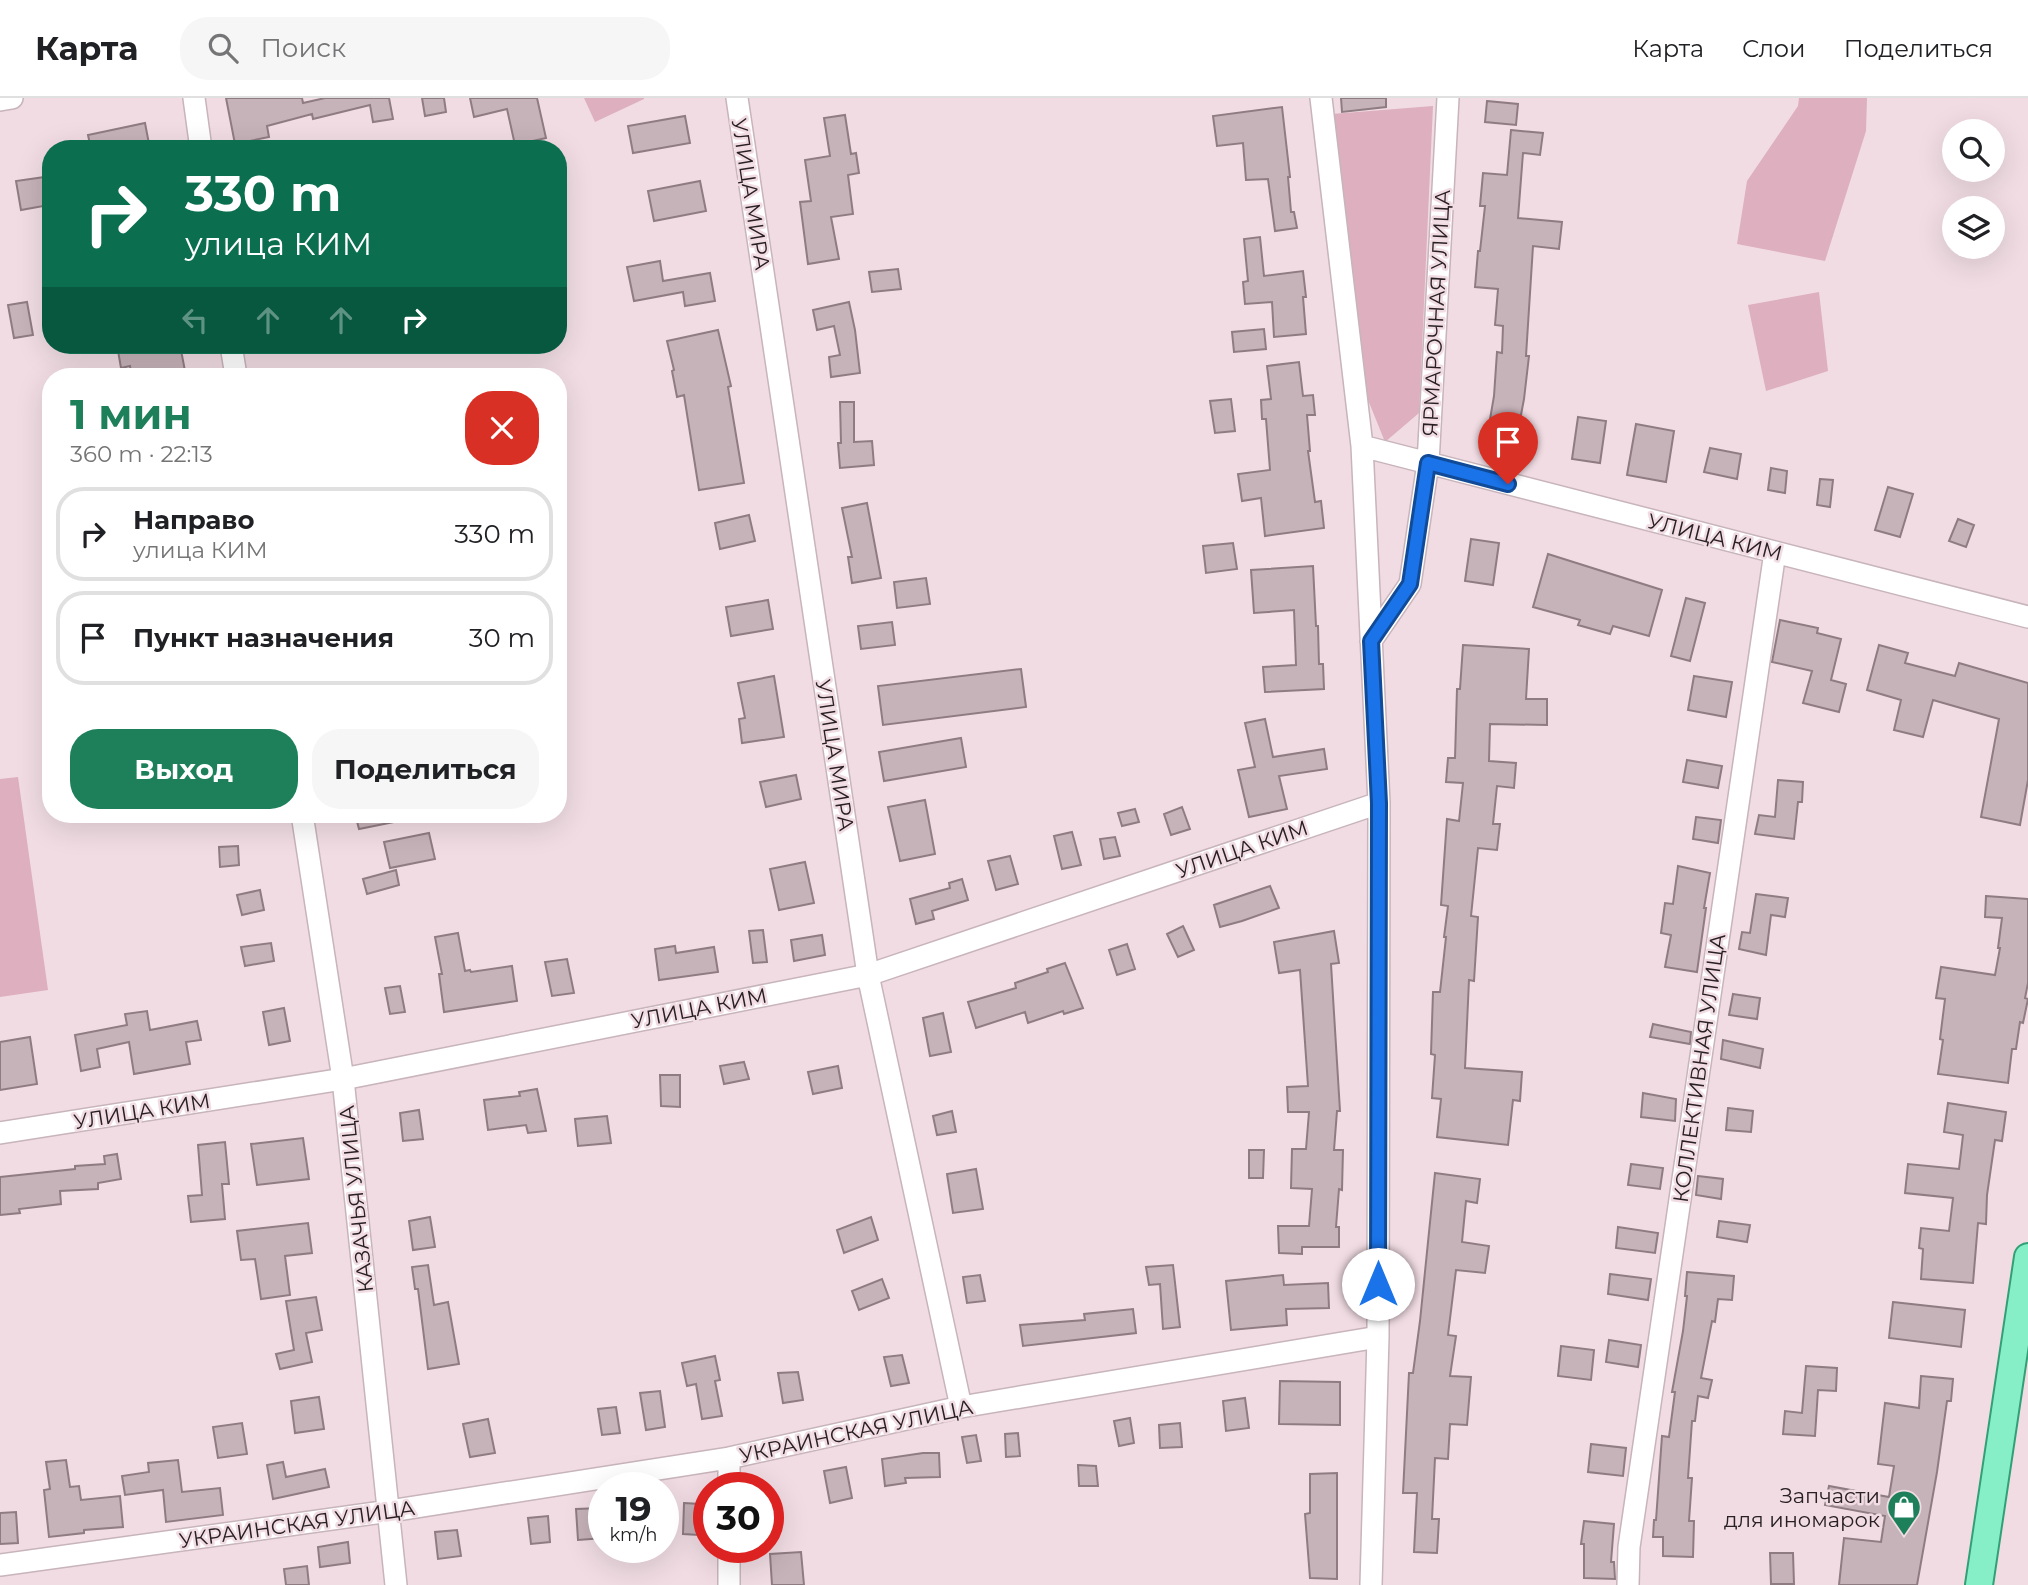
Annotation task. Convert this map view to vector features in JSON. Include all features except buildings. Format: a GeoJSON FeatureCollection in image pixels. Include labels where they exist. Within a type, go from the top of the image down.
{"type":"FeatureCollection","features":[{"type":"Feature","properties":{"kind":"main road"},"geometry":{"type":"LineString","coordinates":[[1979,1585],[2028,1257]]}},
{"type":"Feature","properties":{"kind":"street"},"geometry":{"type":"LineString","coordinates":[[0,100],[12,98]]}},
{"type":"Feature","properties":{"kind":"street"},"geometry":{"type":"LineString","coordinates":[[194,98],[200,140]]}},
{"type":"Feature","properties":{"kind":"street","name":"УЛИЦА МИРА"},"geometry":{"type":"LineString","coordinates":[[737,98],[868,975],[961,1407]]}},
{"type":"Feature","properties":{"kind":"street"},"geometry":{"type":"LineString","coordinates":[[1321,98],[1362,446],[1379,803],[1378,1338],[1371,1585]]}},
{"type":"Feature","properties":{"kind":"street","name":"ЯРМАРОЧНАЯ УЛИЦА"},"geometry":{"type":"LineString","coordinates":[[1371,641],[1410,584],[1428,463],[1448,98]]}},
{"type":"Feature","properties":{"kind":"street","name":"УЛИЦА КИМ"},"geometry":{"type":"LineString","coordinates":[[1362,446],[2028,617]]}},
{"type":"Feature","properties":{"kind":"street","name":"КОЛЛЕКТИВНАЯ УЛИЦА"},"geometry":{"type":"LineString","coordinates":[[1628,1585],[1629,1548],[1775,552]]}},
{"type":"Feature","properties":{"kind":"street","name":"УЛИЦА КИМ"},"geometry":{"type":"LineString","coordinates":[[0,1133],[342,1079],[868,975],[1379,803]]}},
{"type":"Feature","properties":{"kind":"street","name":"КАЗАЧЬЯ УЛИЦА"},"geometry":{"type":"LineString","coordinates":[[303,823],[342,1079],[396,1585]]}},
{"type":"Feature","properties":{"kind":"street","name":"УКРАИНСКАЯ УЛИЦА"},"geometry":{"type":"LineString","coordinates":[[0,1565],[390,1511],[729,1458],[961,1407],[1378,1338]]}},
{"type":"Feature","properties":{"kind":"street"},"geometry":{"type":"LineString","coordinates":[[729,1458],[729,1472]]}},
{"type":"Feature","properties":{"kind":"street"},"geometry":{"type":"LineString","coordinates":[[729,1563],[729,1585]]}},
{"type":"Feature","properties":{"kind":"shaded area"},"geometry":{"type":"Polygon","coordinates":[[[584,98],[644,98],[644,99],[595,122],[584,98]]]}},
{"type":"Feature","properties":{"kind":"shaded area"},"geometry":{"type":"Polygon","coordinates":[[[1799,98],[1867,98],[1866,131],[1825,261],[1737,244],[1747,181],[1798,106],[1799,98]]]}},
{"type":"Feature","properties":{"kind":"shaded area"},"geometry":{"type":"Polygon","coordinates":[[[1433,106],[1419,413],[1385,442],[1362,385],[1332,114],[1433,106]]]}},
{"type":"Feature","properties":{"kind":"shaded area"},"geometry":{"type":"Polygon","coordinates":[[[1819,292],[1828,371],[1766,391],[1748,305],[1819,292]]]}},
{"type":"Feature","properties":{"kind":"shaded area"},"geometry":{"type":"Polygon","coordinates":[[[18,777],[48,990],[0,997],[0,779],[18,777]]]}},
{"type":"Feature","properties":{"kind":"place","name":"Запчасти для иномарок"},"geometry":{"type":"Point","coordinates":[1904,1537]}},
{"type":"Feature","properties":{"kind":"route"},"geometry":{"type":"LineString","coordinates":[[1378,1284],[1379,803],[1371,641],[1410,584],[1428,463],[1508,484]]}}]}
